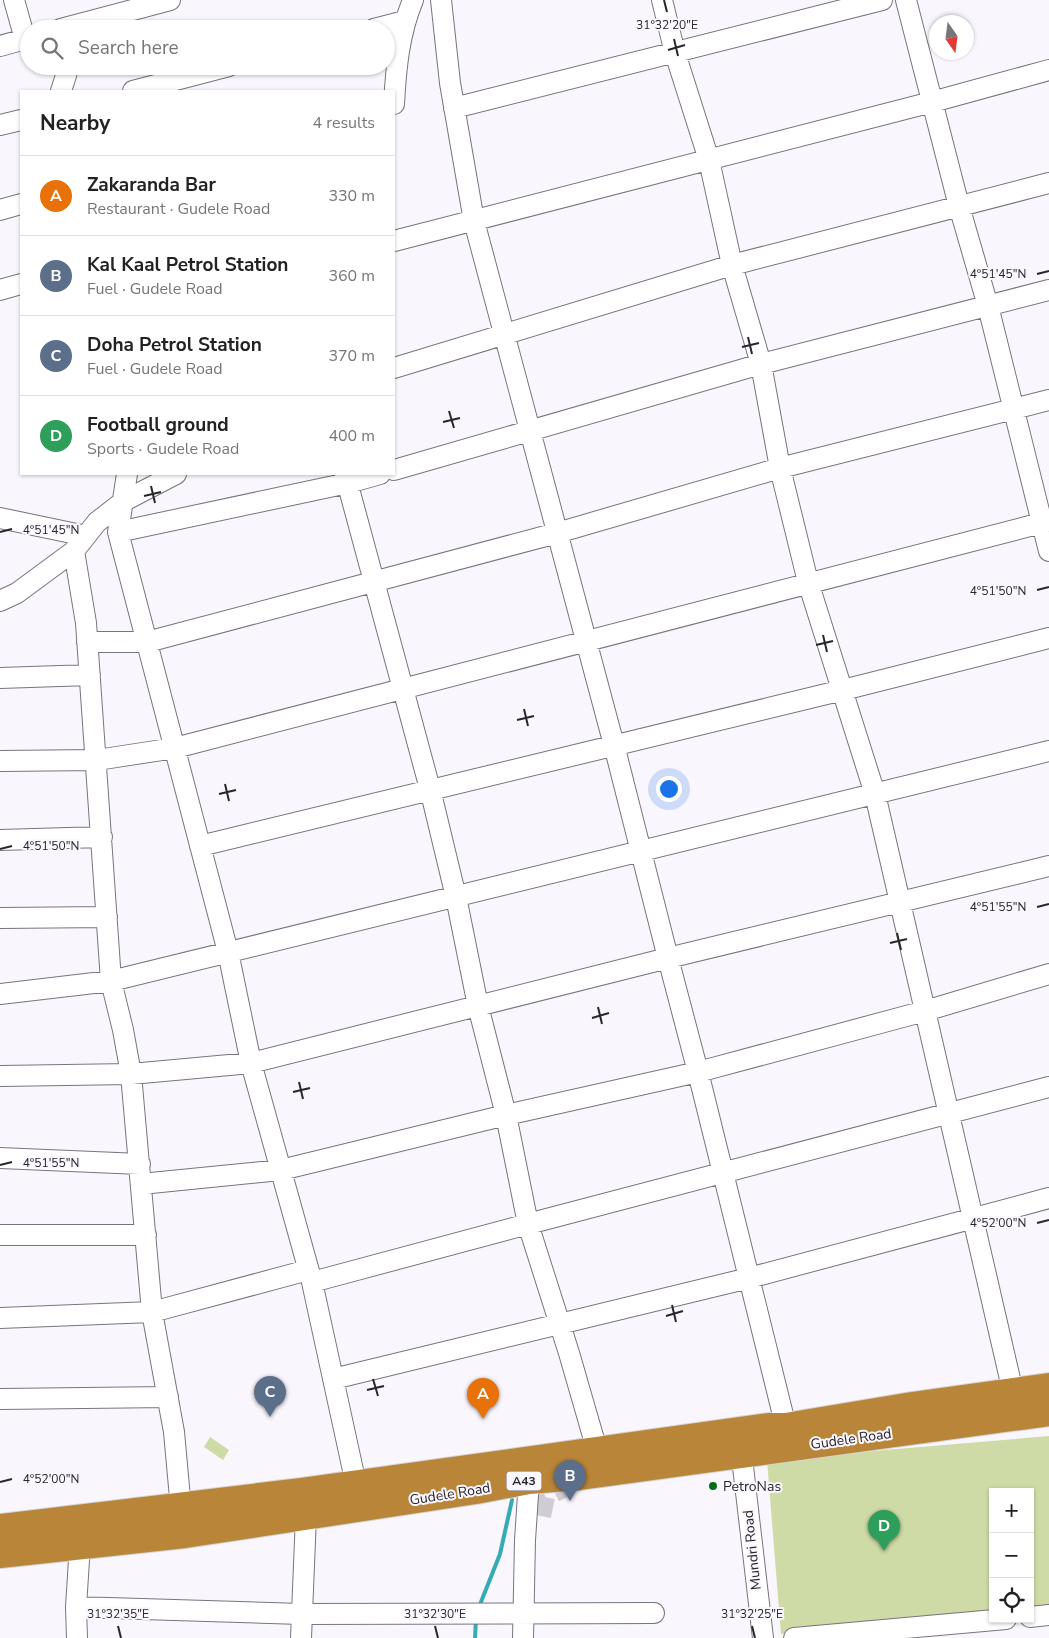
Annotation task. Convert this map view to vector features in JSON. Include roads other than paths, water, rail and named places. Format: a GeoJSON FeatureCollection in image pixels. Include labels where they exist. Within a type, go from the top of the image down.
{"type":"FeatureCollection","features":[{"type":"Feature","properties":{"kind":"highway","name":"Gudele Road"},"geometry":{"type":"LineString","coordinates":[[0,1554],[184,1534],[529,1480],[572,1482],[740,1444],[768,1427],[786,1427],[1049,1387]]}},
{"type":"Feature","properties":{"kind":"highway","name":"Gudele Road"},"geometry":{"type":"LineString","coordinates":[[0,1528],[180,1507],[597,1450],[740,1444],[1049,1412]]}},
{"type":"Feature","properties":{"kind":"street"},"geometry":{"type":"LineString","coordinates":[[14,0],[21,20]]}},
{"type":"Feature","properties":{"kind":"street"},"geometry":{"type":"LineString","coordinates":[[109,20],[170,0]]}},
{"type":"Feature","properties":{"kind":"street"},"geometry":{"type":"LineString","coordinates":[[395,90],[397,53],[405,21],[413,0]]}},
{"type":"Feature","properties":{"kind":"street"},"geometry":{"type":"LineString","coordinates":[[441,0],[454,108],[474,221],[614,745],[723,1171],[786,1427]]}},
{"type":"Feature","properties":{"kind":"street"},"geometry":{"type":"LineString","coordinates":[[662,0],[675,53],[709,160],[732,265],[761,364],[780,468],[808,582],[875,794],[1013,1392]]}},
{"type":"Feature","properties":{"kind":"street"},"geometry":{"type":"LineString","coordinates":[[454,108],[882,0]]}},
{"type":"Feature","properties":{"kind":"street"},"geometry":{"type":"LineString","coordinates":[[906,0],[959,206],[988,306],[1045,522],[1049,551]]}},
{"type":"Feature","properties":{"kind":"street"},"geometry":{"type":"LineString","coordinates":[[395,24],[405,21]]}},
{"type":"Feature","properties":{"kind":"street"},"geometry":{"type":"LineString","coordinates":[[0,46],[20,40]]}},
{"type":"Feature","properties":{"kind":"street"},"geometry":{"type":"LineString","coordinates":[[395,241],[1049,70]]}},
{"type":"Feature","properties":{"kind":"street"},"geometry":{"type":"LineString","coordinates":[[61,90],[66,75]]}},
{"type":"Feature","properties":{"kind":"street"},"geometry":{"type":"LineString","coordinates":[[137,90],[194,75]]}},
{"type":"Feature","properties":{"kind":"street"},"geometry":{"type":"LineString","coordinates":[[0,125],[20,120]]}},
{"type":"Feature","properties":{"kind":"street"},"geometry":{"type":"LineString","coordinates":[[395,368],[732,265],[1049,182]]}},
{"type":"Feature","properties":{"kind":"street"},"geometry":{"type":"LineString","coordinates":[[0,210],[20,204]]}},
{"type":"Feature","properties":{"kind":"street"},"geometry":{"type":"LineString","coordinates":[[0,290],[20,284]]}},
{"type":"Feature","properties":{"kind":"street"},"geometry":{"type":"LineString","coordinates":[[395,470],[761,364],[1049,290]]}},
{"type":"Feature","properties":{"kind":"street"},"geometry":{"type":"LineString","coordinates":[[87,642],[147,642],[557,533],[780,468],[1049,400]]}},
{"type":"Feature","properties":{"kind":"street"},"geometry":{"type":"LineString","coordinates":[[127,475],[118,532],[228,952],[251,1063],[310,1276],[356,1484]]}},
{"type":"Feature","properties":{"kind":"street"},"geometry":{"type":"LineString","coordinates":[[0,601],[18,594],[80,543],[97,522],[124,502],[174,475]]}},
{"type":"Feature","properties":{"kind":"street"},"geometry":{"type":"LineString","coordinates":[[118,532],[347,478],[372,475]]}},
{"type":"Feature","properties":{"kind":"street"},"geometry":{"type":"LineString","coordinates":[[347,478],[430,789],[456,896],[478,1006],[506,1114],[528,1224],[597,1450]]}},
{"type":"Feature","properties":{"kind":"street"},"geometry":{"type":"LineString","coordinates":[[0,518],[80,543]]}},
{"type":"Feature","properties":{"kind":"street"},"geometry":{"type":"LineString","coordinates":[[0,761],[97,760],[175,748],[808,582],[1045,522]]}},
{"type":"Feature","properties":{"kind":"street"},"geometry":{"type":"LineString","coordinates":[[80,543],[97,760],[111,981],[124,1030],[131,1074],[152,1312],[174,1432],[184,1534]]}},
{"type":"Feature","properties":{"kind":"street"},"geometry":{"type":"LineString","coordinates":[[200,846],[1049,638]]}},
{"type":"Feature","properties":{"kind":"street"},"geometry":{"type":"LineString","coordinates":[[0,678],[90,675]]}},
{"type":"Feature","properties":{"kind":"street"},"geometry":{"type":"LineString","coordinates":[[0,994],[111,981],[1049,751]]}},
{"type":"Feature","properties":{"kind":"street"},"geometry":{"type":"LineString","coordinates":[[0,840],[102,837]]}},
{"type":"Feature","properties":{"kind":"street"},"geometry":{"type":"LineString","coordinates":[[0,1076],[131,1074],[251,1063],[668,958],[1049,866]]}},
{"type":"Feature","properties":{"kind":"street"},"geometry":{"type":"LineString","coordinates":[[0,918],[107,917]]}},
{"type":"Feature","properties":{"kind":"street"},"geometry":{"type":"LineString","coordinates":[[141,1184],[281,1170],[506,1114],[698,1072],[925,1011],[1049,974]]}},
{"type":"Feature","properties":{"kind":"street"},"geometry":{"type":"LineString","coordinates":[[0,1318],[152,1312],[528,1224],[723,1171],[949,1115],[1049,1086]]}},
{"type":"Feature","properties":{"kind":"street"},"geometry":{"type":"LineString","coordinates":[[0,1158],[140,1164]]}},
{"type":"Feature","properties":{"kind":"street"},"geometry":{"type":"LineString","coordinates":[[333,1379],[749,1278],[973,1220],[1049,1198]]}},
{"type":"Feature","properties":{"kind":"street"},"geometry":{"type":"LineString","coordinates":[[0,1235],[146,1235]]}},
{"type":"Feature","properties":{"kind":"street"},"geometry":{"type":"LineString","coordinates":[[0,1399],[168,1397]]}},
{"type":"Feature","properties":{"kind":"street","name":"Mundri Road"},"geometry":{"type":"LineString","coordinates":[[740,1444],[763,1638]]}},
{"type":"Feature","properties":{"kind":"street"},"geometry":{"type":"LineString","coordinates":[[523,1638],[525,1540],[529,1480]]}},
{"type":"Feature","properties":{"kind":"street"},"geometry":{"type":"LineString","coordinates":[[301,1638],[306,1516]]}},
{"type":"Feature","properties":{"kind":"street"},"geometry":{"type":"LineString","coordinates":[[525,1540],[541,1516]]}},
{"type":"Feature","properties":{"kind":"street"},"geometry":{"type":"LineString","coordinates":[[77,1638],[76,1607],[80,1544]]}},
{"type":"Feature","properties":{"kind":"street"},"geometry":{"type":"LineString","coordinates":[[76,1607],[301,1614],[477,1612],[523,1614],[654,1613]]}},
{"type":"Feature","properties":{"kind":"street"},"geometry":{"type":"LineString","coordinates":[[1034,1617],[1049,1615]]}},
{"type":"Feature","properties":{"kind":"street"},"geometry":{"type":"LineString","coordinates":[[794,1638],[989,1621]]}},
{"type":"Feature","properties":{"kind":"waterway"},"geometry":{"type":"LineString","coordinates":[[479,1607],[500,1554],[512,1500]]}},
{"type":"Feature","properties":{"kind":"waterway"},"geometry":{"type":"LineString","coordinates":[[475,1638],[476,1619]]}},
{"type":"Feature","properties":{"kind":"tunnel"},"geometry":{"type":"LineString","coordinates":[[541,1516],[545,1497],[563,1488]]}},
{"type":"Feature","properties":{"kind":"place","name":"Doha Petrol Station"},"geometry":{"type":"Point","coordinates":[270,1417]}},
{"type":"Feature","properties":{"kind":"place","name":"Zakaranda Bar"},"geometry":{"type":"Point","coordinates":[483,1419]}},
{"type":"Feature","properties":{"kind":"place","name":"PetroNas"},"geometry":{"type":"Point","coordinates":[713,1486]}},
{"type":"Feature","properties":{"kind":"place","name":"Kal Kaal Petrol Station"},"geometry":{"type":"Point","coordinates":[570,1501]}},
{"type":"Feature","properties":{"kind":"place","name":"Football ground"},"geometry":{"type":"Point","coordinates":[884,1551]}}]}
